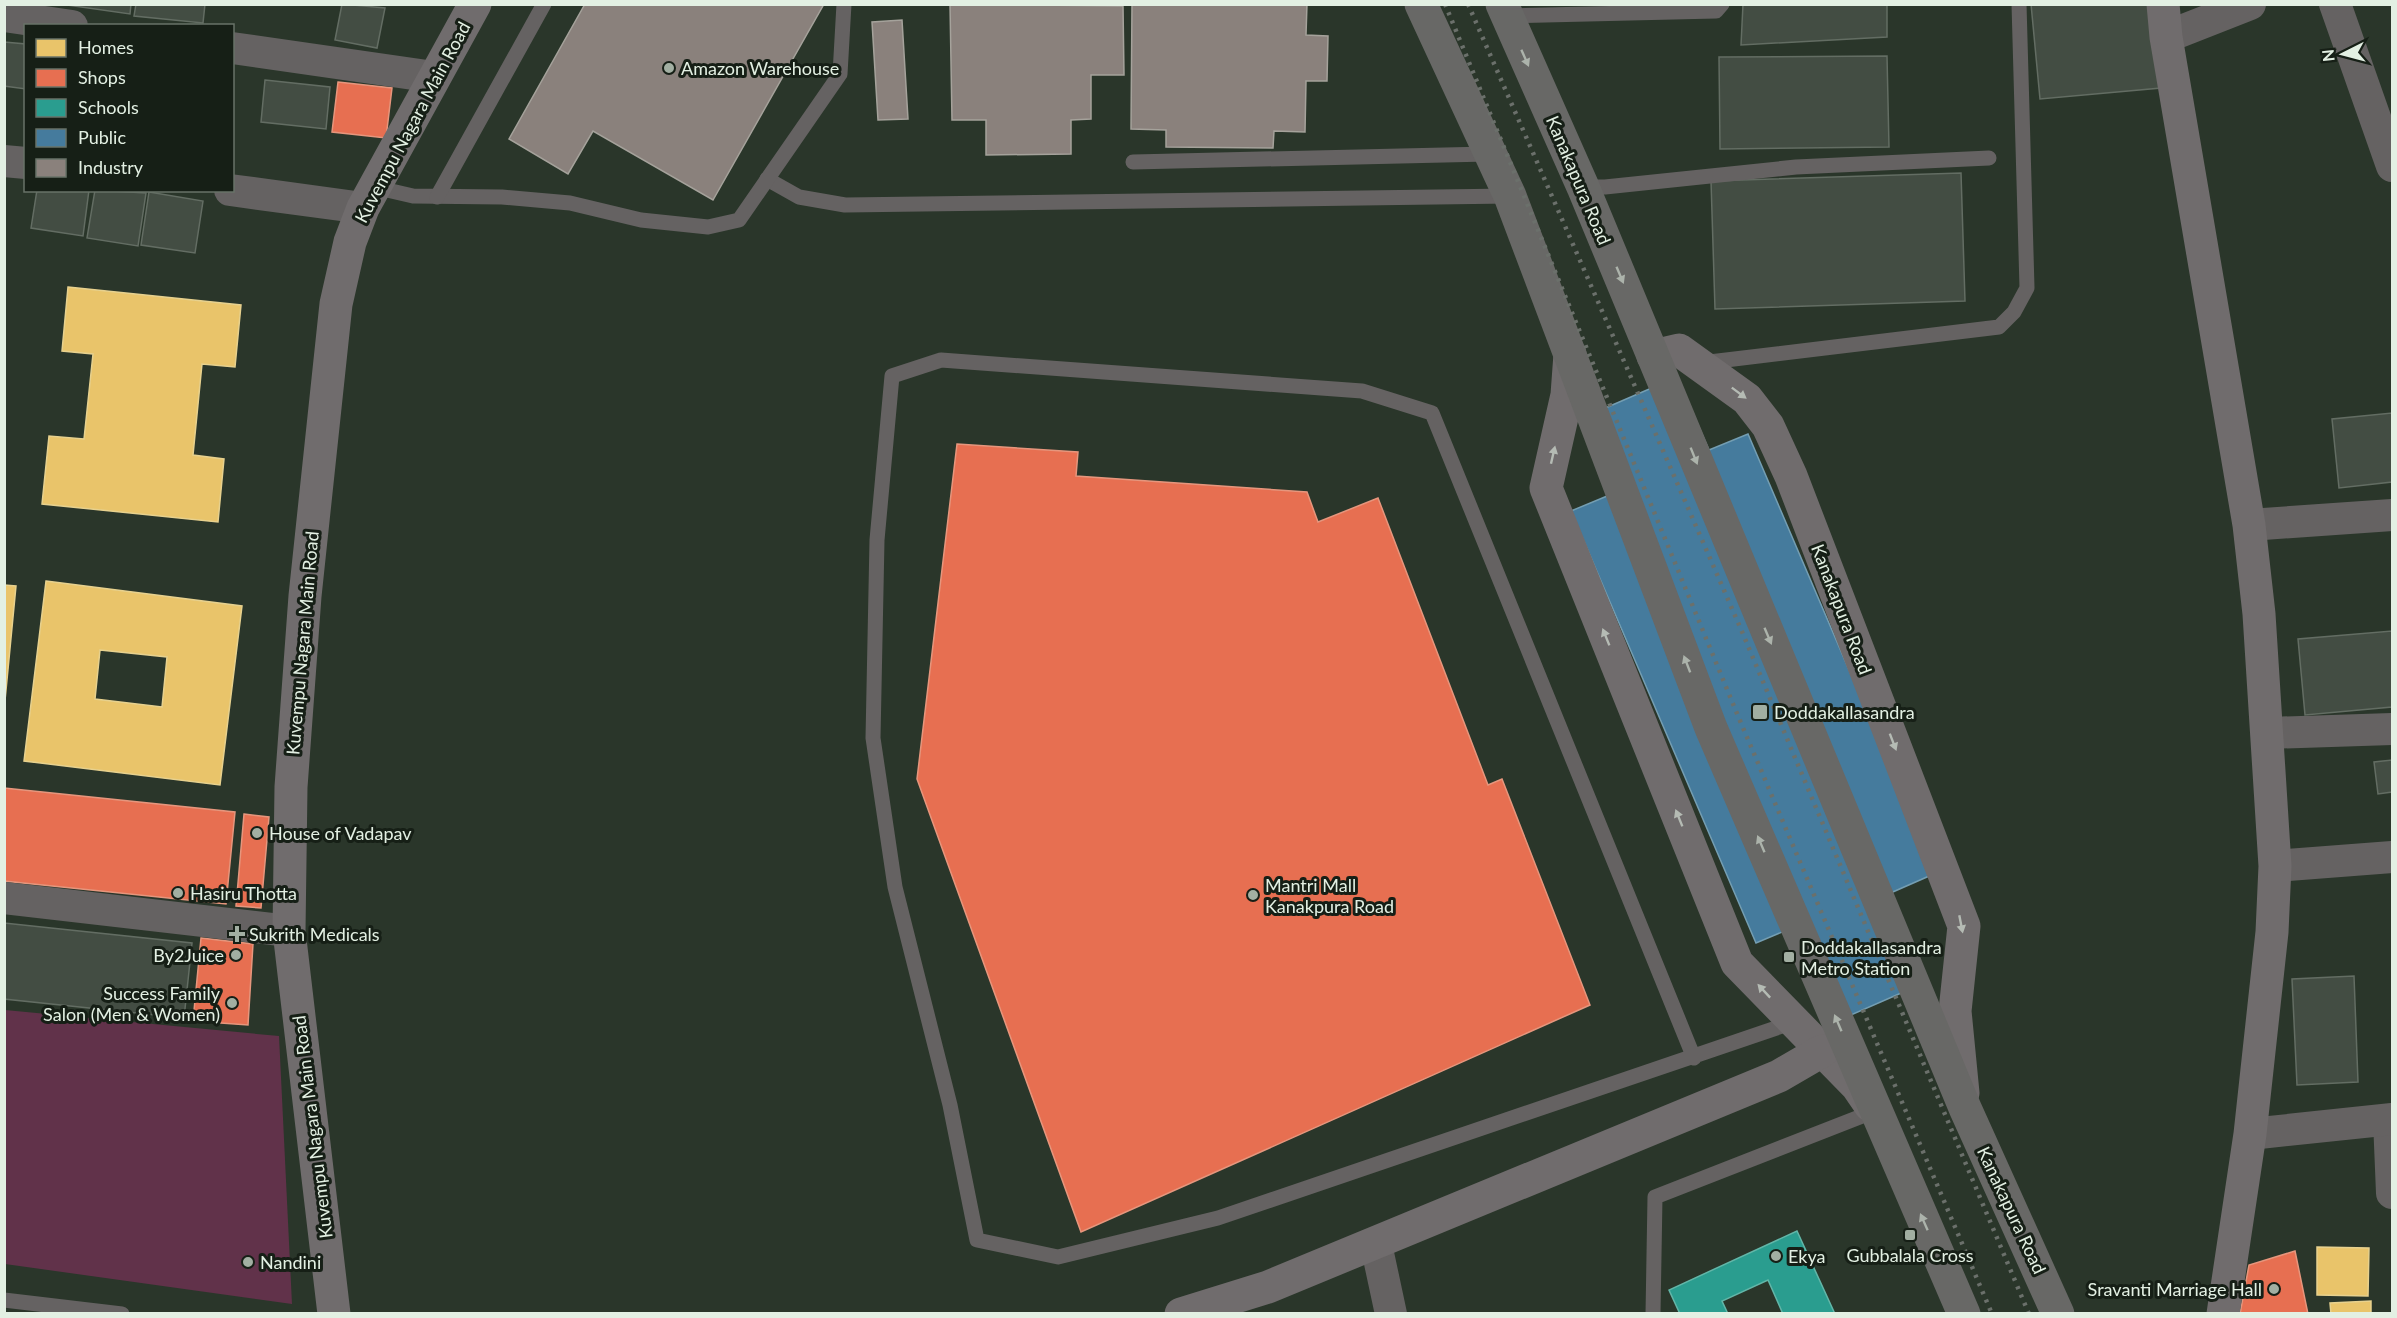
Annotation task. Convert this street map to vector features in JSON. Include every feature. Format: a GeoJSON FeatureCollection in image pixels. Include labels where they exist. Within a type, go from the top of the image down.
{"type":"FeatureCollection","features":[{"type":"Feature","properties":{"kind":"highway"},"geometry":{"type":"LineString","coordinates":[[1421,4],[1488,154],[1510,196],[1711,728],[1964,1314]]}},
{"type":"Feature","properties":{"kind":"highway","name":"Kanakapura Road"},"geometry":{"type":"LineString","coordinates":[[1504,10],[1583,186],[1965,1108],[2058,1314]]}},
{"type":"Feature","properties":{"kind":"street","name":"Kuvempu Nagara Main Road"},"geometry":{"type":"LineString","coordinates":[[334,1314],[289,931],[291,787],[316,482],[336,304],[350,242],[369,198],[475,4]]}},
{"type":"Feature","properties":{"kind":"street"},"geometry":{"type":"LineString","coordinates":[[2163,4],[2166,37],[2249,525],[2267,734],[2275,866],[2272,932],[2250,1134],[2223,1314]]}},
{"type":"Feature","properties":{"kind":"street"},"geometry":{"type":"LineString","coordinates":[[2166,37],[2250,4]]}},
{"type":"Feature","properties":{"kind":"street"},"geometry":{"type":"LineString","coordinates":[[2335,4],[2392,166]]}},
{"type":"Feature","properties":{"kind":"street"},"geometry":{"type":"LineString","coordinates":[[4,16],[58,24]]}},
{"type":"Feature","properties":{"kind":"street"},"geometry":{"type":"LineString","coordinates":[[234,48],[434,77]]}},
{"type":"Feature","properties":{"kind":"street"},"geometry":{"type":"LineString","coordinates":[[4,161],[24,164]]}},
{"type":"Feature","properties":{"kind":"street"},"geometry":{"type":"LineString","coordinates":[[234,190],[369,198]]}},
{"type":"Feature","properties":{"kind":"street","name":"Kanakapura Road"},"geometry":{"type":"LineString","coordinates":[[1653,356],[1679,350],[1748,399],[1768,426],[1791,476],[1964,926],[1954,1011],[1965,1108]]}},
{"type":"Feature","properties":{"kind":"street"},"geometry":{"type":"LineString","coordinates":[[1570,354],[1567,395],[1546,488],[1737,963],[1857,1086],[1875,1111]]}},
{"type":"Feature","properties":{"kind":"street"},"geometry":{"type":"LineString","coordinates":[[2249,525],[2392,515]]}},
{"type":"Feature","properties":{"kind":"street"},"geometry":{"type":"LineString","coordinates":[[2267,734],[2392,729]]}},
{"type":"Feature","properties":{"kind":"street"},"geometry":{"type":"LineString","coordinates":[[2275,866],[2392,858]]}},
{"type":"Feature","properties":{"kind":"street"},"geometry":{"type":"LineString","coordinates":[[4,898],[289,931]]}},
{"type":"Feature","properties":{"kind":"street"},"geometry":{"type":"LineString","coordinates":[[1181,1314],[1268,1287],[1376,1244],[1779,1076],[1822,1051]]}},
{"type":"Feature","properties":{"kind":"street"},"geometry":{"type":"LineString","coordinates":[[2250,1134],[2391,1120],[2392,1192]]}},
{"type":"Feature","properties":{"kind":"street"},"geometry":{"type":"LineString","coordinates":[[1376,1244],[1391,1314]]}},
{"type":"Feature","properties":{"kind":"lane"},"geometry":{"type":"LineString","coordinates":[[437,197],[544,4]]}},
{"type":"Feature","properties":{"kind":"lane"},"geometry":{"type":"LineString","coordinates":[[369,198],[502,196],[570,203],[641,219],[708,227],[739,220],[840,74],[844,4]]}},
{"type":"Feature","properties":{"kind":"lane"},"geometry":{"type":"LineString","coordinates":[[1504,10],[1716,11],[1722,4]]}},
{"type":"Feature","properties":{"kind":"lane"},"geometry":{"type":"LineString","coordinates":[[1698,363],[1999,327],[2014,312],[2027,288],[2019,4]]}},
{"type":"Feature","properties":{"kind":"lane"},"geometry":{"type":"LineString","coordinates":[[1133,162],[1488,154]]}},
{"type":"Feature","properties":{"kind":"lane"},"geometry":{"type":"LineString","coordinates":[[1583,186],[1605,187],[1796,167],[1989,158]]}},
{"type":"Feature","properties":{"kind":"lane"},"geometry":{"type":"LineString","coordinates":[[767,179],[799,197],[845,205],[1510,196]]}},
{"type":"Feature","properties":{"kind":"lane"},"geometry":{"type":"LineString","coordinates":[[1694,1058],[1432,413],[1362,391],[941,360],[892,376],[877,540],[873,738],[895,887],[950,1105],[977,1240],[1058,1257],[1218,1218],[1694,1058],[1794,1022]]}},
{"type":"Feature","properties":{"kind":"lane"},"geometry":{"type":"LineString","coordinates":[[1653,1314],[1655,1197],[1875,1111]]}},
{"type":"Feature","properties":{"kind":"lane"},"geometry":{"type":"LineString","coordinates":[[4,1300],[122,1314]]}},
{"type":"Feature","properties":{"kind":"shaded area"},"geometry":{"type":"Polygon","coordinates":[[[5,1010],[279,1036],[292,1304],[5,1264],[5,1010]]]}},
{"type":"Feature","properties":{"kind":"building: Homes"},"geometry":{"type":"Polygon","coordinates":[[[68,287],[241,305],[235,367],[202,364],[193,455],[224,459],[218,522],[42,504],[49,436],[84,439],[93,354],[62,351],[68,287]]]}},
{"type":"Feature","properties":{"kind":"building: Homes"},"geometry":{"type":"Polygon","coordinates":[[[46,581],[242,606],[220,785],[24,761],[46,581]],[[100,650],[95,699],[162,707],[167,657],[100,650]]]}},
{"type":"Feature","properties":{"kind":"building: Homes"},"geometry":{"type":"Polygon","coordinates":[[[4,585],[16,586],[4,711],[4,585]]]}},
{"type":"Feature","properties":{"kind":"building: Homes"},"geometry":{"type":"Polygon","coordinates":[[[2317,1247],[2369,1248],[2368,1296],[2317,1295],[2317,1247]]]}},
{"type":"Feature","properties":{"kind":"building: Homes"},"geometry":{"type":"Polygon","coordinates":[[[2371,1301],[2371,1314],[2331,1314],[2330,1303],[2371,1301]]]}},
{"type":"Feature","properties":{"kind":"building: Shops"},"geometry":{"type":"Polygon","coordinates":[[[338,82],[392,88],[386,138],[332,132],[338,82]]]}},
{"type":"Feature","properties":{"kind":"building: Shops","name":"Mantri Mall Kanakpura Road"},"geometry":{"type":"Polygon","coordinates":[[[957,444],[1078,452],[1076,476],[1307,492],[1318,522],[1378,498],[1488,785],[1502,779],[1590,1005],[1081,1232],[917,779],[957,444]]]}},
{"type":"Feature","properties":{"kind":"building: Shops"},"geometry":{"type":"Polygon","coordinates":[[[4,788],[235,812],[226,904],[4,881],[4,788]]]}},
{"type":"Feature","properties":{"kind":"building: Shops"},"geometry":{"type":"Polygon","coordinates":[[[244,814],[269,817],[261,908],[236,906],[244,814]]]}},
{"type":"Feature","properties":{"kind":"building: Shops"},"geometry":{"type":"Polygon","coordinates":[[[201,938],[253,944],[248,1025],[193,1021],[201,938]]]}},
{"type":"Feature","properties":{"kind":"building: Shops","name":"Sravanti Marriage Hall"},"geometry":{"type":"Polygon","coordinates":[[[2295,1251],[2308,1314],[2240,1314],[2249,1265],[2295,1251]]]}},
{"type":"Feature","properties":{"kind":"building: Schools","name":"Ekya"},"geometry":{"type":"Polygon","coordinates":[[[1797,1231],[1835,1314],[1783,1314],[1768,1280],[1722,1301],[1728,1314],[1680,1314],[1669,1290],[1797,1231]]]}},
{"type":"Feature","properties":{"kind":"building: Public"},"geometry":{"type":"Polygon","coordinates":[[[1677,377],[1709,450],[1748,434],[1936,873],[1886,895],[1924,983],[1828,1025],[1787,930],[1756,943],[1571,511],[1612,494],[1580,419],[1677,377]]]}},
{"type":"Feature","properties":{"kind":"building: Industry","name":"Amazon Warehouse"},"geometry":{"type":"Polygon","coordinates":[[[585,4],[824,4],[713,200],[593,131],[568,174],[509,139],[585,4]]]}},
{"type":"Feature","properties":{"kind":"building: Industry"},"geometry":{"type":"Polygon","coordinates":[[[950,4],[1123,6],[1124,75],[1091,75],[1091,119],[1071,120],[1071,154],[986,155],[986,120],[952,120],[950,4]]]}},
{"type":"Feature","properties":{"kind":"building: Industry"},"geometry":{"type":"Polygon","coordinates":[[[1132,4],[1307,4],[1306,35],[1328,36],[1327,81],[1306,81],[1305,132],[1274,131],[1273,148],[1166,147],[1166,130],[1131,129],[1132,4]]]}},
{"type":"Feature","properties":{"kind":"building: Industry"},"geometry":{"type":"Polygon","coordinates":[[[902,20],[908,119],[878,120],[872,22],[902,20]]]}},
{"type":"Feature","properties":{"kind":"building: Other"},"geometry":{"type":"Polygon","coordinates":[[[60,4],[131,4],[130,14],[60,4]]]}},
{"type":"Feature","properties":{"kind":"building: Other"},"geometry":{"type":"Polygon","coordinates":[[[136,4],[205,4],[203,23],[134,16],[136,4]]]}},
{"type":"Feature","properties":{"kind":"building: Other"},"geometry":{"type":"Polygon","coordinates":[[[342,4],[385,8],[377,48],[335,40],[342,4]]]}},
{"type":"Feature","properties":{"kind":"building: Other"},"geometry":{"type":"Polygon","coordinates":[[[1743,4],[1887,4],[1887,37],[1741,45],[1743,4]]]}},
{"type":"Feature","properties":{"kind":"building: Other"},"geometry":{"type":"Polygon","coordinates":[[[2031,4],[2153,4],[2161,88],[2040,99],[2031,4]]]}},
{"type":"Feature","properties":{"kind":"building: Other"},"geometry":{"type":"Polygon","coordinates":[[[4,42],[24,44],[24,89],[4,86],[4,42]]]}},
{"type":"Feature","properties":{"kind":"building: Other"},"geometry":{"type":"Polygon","coordinates":[[[1887,56],[1889,147],[1720,149],[1719,57],[1887,56]]]}},
{"type":"Feature","properties":{"kind":"building: Other"},"geometry":{"type":"Polygon","coordinates":[[[265,80],[330,87],[326,129],[261,122],[265,80]]]}},
{"type":"Feature","properties":{"kind":"building: Other"},"geometry":{"type":"Polygon","coordinates":[[[1961,173],[1965,301],[1715,309],[1711,181],[1961,173]]]}},
{"type":"Feature","properties":{"kind":"building: Other"},"geometry":{"type":"Polygon","coordinates":[[[37,192],[89,192],[83,236],[31,228],[37,192]]]}},
{"type":"Feature","properties":{"kind":"building: Other"},"geometry":{"type":"Polygon","coordinates":[[[95,192],[146,193],[138,246],[87,238],[95,192]]]}},
{"type":"Feature","properties":{"kind":"building: Other"},"geometry":{"type":"Polygon","coordinates":[[[149,192],[203,201],[195,253],[141,245],[149,192]]]}},
{"type":"Feature","properties":{"kind":"building: Other"},"geometry":{"type":"Polygon","coordinates":[[[2392,413],[2392,482],[2339,488],[2332,419],[2392,413]]]}},
{"type":"Feature","properties":{"kind":"building: Other"},"geometry":{"type":"Polygon","coordinates":[[[2392,631],[2392,707],[2305,715],[2298,639],[2392,631]]]}},
{"type":"Feature","properties":{"kind":"building: Other"},"geometry":{"type":"Polygon","coordinates":[[[2392,760],[2392,792],[2378,794],[2374,762],[2392,760]]]}},
{"type":"Feature","properties":{"kind":"building: Other"},"geometry":{"type":"Polygon","coordinates":[[[4,923],[192,943],[184,1018],[4,999],[4,923]]]}},
{"type":"Feature","properties":{"kind":"building: Other"},"geometry":{"type":"Polygon","coordinates":[[[2354,976],[2358,1082],[2297,1085],[2292,979],[2354,976]]]}},
{"type":"Feature","properties":{"kind":"railway"},"geometry":{"type":"LineString","coordinates":[[1445,4],[1738,716],[1992,1314]]}},
{"type":"Feature","properties":{"kind":"railway"},"geometry":{"type":"LineString","coordinates":[[1468,4],[1740,627],[2029,1314]]}},
{"type":"Feature","properties":{"kind":"place","name":"Amazon Warehouse"},"geometry":{"type":"Point","coordinates":[669,68]}},
{"type":"Feature","properties":{"kind":"place","name":"Doddakallasandra"},"geometry":{"type":"Point","coordinates":[1760,712]}},
{"type":"Feature","properties":{"kind":"place","name":"House of Vadapav"},"geometry":{"type":"Point","coordinates":[257,833]}},
{"type":"Feature","properties":{"kind":"place","name":"Hasiru Thotta"},"geometry":{"type":"Point","coordinates":[178,893]}},
{"type":"Feature","properties":{"kind":"place","name":"Mantri Mall Kanakpura Road"},"geometry":{"type":"Point","coordinates":[1253,895]}},
{"type":"Feature","properties":{"kind":"place","name":"Sukrith Medicals"},"geometry":{"type":"Point","coordinates":[237,934]}},
{"type":"Feature","properties":{"kind":"place","name":"By2Juice"},"geometry":{"type":"Point","coordinates":[236,955]}},
{"type":"Feature","properties":{"kind":"place","name":"Doddakallasandra Metro Station"},"geometry":{"type":"Point","coordinates":[1789,957]}},
{"type":"Feature","properties":{"kind":"place","name":"Success Family Salon (Men & Women)"},"geometry":{"type":"Point","coordinates":[232,1003]}},
{"type":"Feature","properties":{"kind":"place","name":"Gubbalala Cross"},"geometry":{"type":"Point","coordinates":[1910,1235]}},
{"type":"Feature","properties":{"kind":"place","name":"Ekya"},"geometry":{"type":"Point","coordinates":[1776,1256]}},
{"type":"Feature","properties":{"kind":"place","name":"Nandini"},"geometry":{"type":"Point","coordinates":[248,1262]}},
{"type":"Feature","properties":{"kind":"place","name":"Sravanti Marriage Hall"},"geometry":{"type":"Point","coordinates":[2274,1289]}}]}
